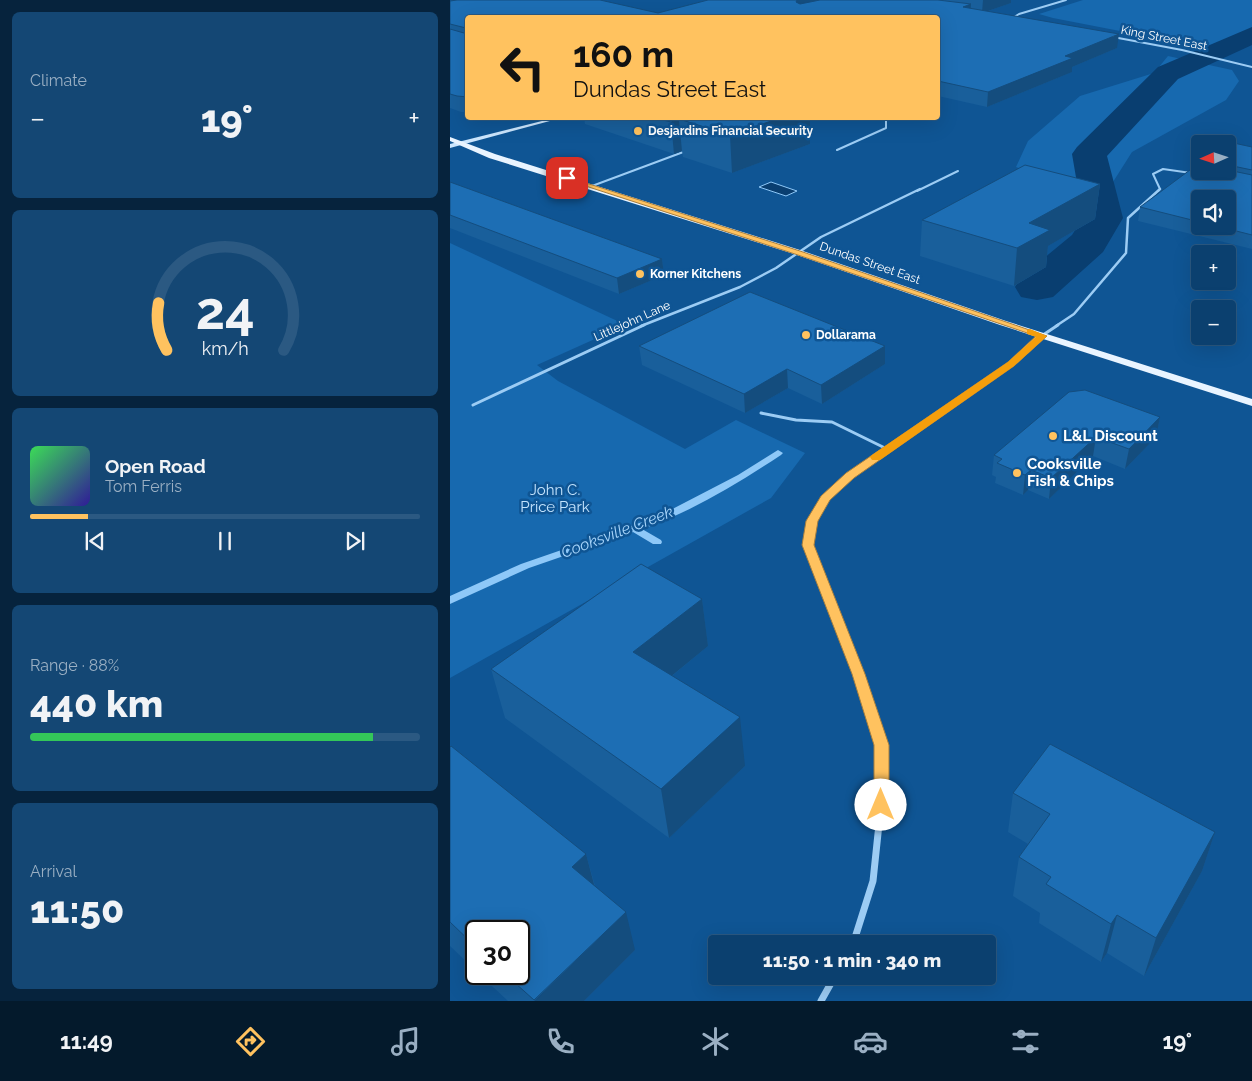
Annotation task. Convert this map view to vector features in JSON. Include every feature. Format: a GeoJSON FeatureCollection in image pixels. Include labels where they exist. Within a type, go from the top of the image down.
{"type":"FeatureCollection","features":[{"type":"Feature","properties":{"kind":"main road","name":"Dundas Street East"},"geometry":{"type":"LineString","coordinates":[[450,139],[492,156],[797,252],[1042,336],[1252,403]]}},
{"type":"Feature","properties":{"kind":"street"},"geometry":{"type":"LineString","coordinates":[[1020,20],[1011,19],[1019,14],[1066,0]]}},
{"type":"Feature","properties":{"kind":"street","name":"King Street East"},"geometry":{"type":"LineString","coordinates":[[1111,37],[1194,52],[1252,67]]}},
{"type":"Feature","properties":{"kind":"street"},"geometry":{"type":"LineString","coordinates":[[450,146],[551,120]]}},
{"type":"Feature","properties":{"kind":"street"},"geometry":{"type":"LineString","coordinates":[[856,935],[873,881],[881,805],[882,745],[858,674],[808,545],[812,521],[826,498],[850,476],[1011,364],[1042,336]]}},
{"type":"Feature","properties":{"kind":"street"},"geometry":{"type":"LineString","coordinates":[[821,1001],[830,985]]}},
{"type":"Feature","properties":{"kind":"lane"},"geometry":{"type":"LineString","coordinates":[[837,150],[886,128],[886,120]]}},
{"type":"Feature","properties":{"kind":"lane"},"geometry":{"type":"LineString","coordinates":[[592,186],[692,148]]}},
{"type":"Feature","properties":{"kind":"lane"},"geometry":{"type":"LineString","coordinates":[[1042,336],[1074,314],[1126,252],[1128,218],[1160,189],[1153,174],[1163,169],[1191,173]]}},
{"type":"Feature","properties":{"kind":"lane","name":"Littlejohn Lane"},"geometry":{"type":"LineString","coordinates":[[473,405],[663,316],[740,287],[776,268],[821,237],[958,171]]}},
{"type":"Feature","properties":{"kind":"lane"},"geometry":{"type":"LineString","coordinates":[[761,412],[796,420],[832,422],[887,449]]}},
{"type":"Feature","properties":{"kind":"green space"},"geometry":{"type":"Polygon","coordinates":[[[1083,0],[1252,0],[1252,43],[1228,52],[1039,14],[1083,0]]]}},
{"type":"Feature","properties":{"kind":"green space"},"geometry":{"type":"Polygon","coordinates":[[[1168,56],[1232,70],[1239,81],[1226,100],[1132,152],[1106,193],[1044,178],[1016,167],[1028,141],[1080,96],[1154,73],[1168,56]]]}},
{"type":"Feature","properties":{"kind":"green space","name":"John C. Price Park"},"geometry":{"type":"Polygon","coordinates":[[[450,243],[626,325],[537,365],[558,381],[685,449],[736,420],[805,453],[771,498],[450,678],[450,243]]]}},
{"type":"Feature","properties":{"kind":"shaded area"},"geometry":{"type":"Polygon","coordinates":[[[771,182],[797,191],[786,196],[759,187],[771,182]]]}},
{"type":"Feature","properties":{"kind":"building"},"geometry":{"type":"Polygon","coordinates":[[[600,0],[658,13],[708,0],[797,0],[796,2],[800,4],[820,0],[938,0],[971,4],[963,7],[1119,34],[1065,56],[1073,58],[988,92],[940,81],[940,15],[465,15],[465,28],[450,24],[450,1],[600,0]]]}},
{"type":"Feature","properties":{"kind":"building"},"geometry":{"type":"Polygon","coordinates":[[[450,29],[465,33],[465,97],[450,94],[450,29]]]}},
{"type":"Feature","properties":{"kind":"building"},"geometry":{"type":"Polygon","coordinates":[[[682,120],[774,120],[730,135],[682,120]]]}},
{"type":"Feature","properties":{"kind":"building"},"geometry":{"type":"Polygon","coordinates":[[[1236,144],[1252,147],[1252,170],[1236,167],[1236,144]]]}},
{"type":"Feature","properties":{"kind":"building"},"geometry":{"type":"Polygon","coordinates":[[[1025,165],[1100,184],[1029,223],[1050,230],[1017,248],[922,220],[1025,165]]]}},
{"type":"Feature","properties":{"kind":"building"},"geometry":{"type":"Polygon","coordinates":[[[1191,169],[1191,180],[1236,180],[1236,172],[1252,175],[1252,235],[1236,231],[1236,190],[1191,190],[1191,220],[1140,207],[1191,169]]]}},
{"type":"Feature","properties":{"kind":"building"},"geometry":{"type":"Polygon","coordinates":[[[450,182],[662,259],[617,278],[450,215],[450,182]]]}},
{"type":"Feature","properties":{"kind":"building"},"geometry":{"type":"Polygon","coordinates":[[[750,292],[885,346],[821,385],[787,369],[744,394],[639,346],[750,292]]]}},
{"type":"Feature","properties":{"kind":"building"},"geometry":{"type":"Polygon","coordinates":[[[1085,390],[1160,417],[1129,449],[1096,437],[1051,478],[1031,470],[1025,475],[997,463],[1002,459],[994,455],[1069,392],[1085,390]]]}},
{"type":"Feature","properties":{"kind":"building"},"geometry":{"type":"Polygon","coordinates":[[[641,564],[702,599],[633,652],[740,717],[661,789],[491,669],[641,564]]]}},
{"type":"Feature","properties":{"kind":"building"},"geometry":{"type":"Polygon","coordinates":[[[1050,744],[1215,832],[1156,938],[1117,915],[1111,924],[1046,884],[1051,877],[1019,857],[1050,814],[1013,793],[1050,744]]]}},
{"type":"Feature","properties":{"kind":"building"},"geometry":{"type":"Polygon","coordinates":[[[450,747],[586,854],[572,867],[626,912],[534,1000],[517,985],[530,985],[530,920],[465,920],[465,936],[450,922],[450,747]]]}},
{"type":"Feature","properties":{"kind":"waterway","name":"Cooksville Creek"},"geometry":{"type":"LineString","coordinates":[[1037,287],[1088,243],[1103,218],[1089,154],[1168,73],[1252,35]]}},
{"type":"Feature","properties":{"kind":"waterway","name":"Cooksville Creek"},"geometry":{"type":"LineString","coordinates":[[450,600],[525,566],[661,519],[741,477],[778,453]]}},
{"type":"Feature","properties":{"kind":"waterway"},"geometry":{"type":"LineString","coordinates":[[635,529],[657,542]]}},
{"type":"Feature","properties":{"kind":"slow traffic"},"geometry":{"type":"LineString","coordinates":[[876,457],[1011,364],[1042,336],[1030,332]]}},
{"type":"Feature","properties":{"kind":"place","name":"Desjardins Financial Security"},"geometry":{"type":"Point","coordinates":[638,131]}},
{"type":"Feature","properties":{"kind":"place","name":"Korner Kitchens"},"geometry":{"type":"Point","coordinates":[640,274]}},
{"type":"Feature","properties":{"kind":"place","name":"Dollarama"},"geometry":{"type":"Point","coordinates":[806,335]}},
{"type":"Feature","properties":{"kind":"place","name":"L&L Discount"},"geometry":{"type":"Point","coordinates":[1053,436]}},
{"type":"Feature","properties":{"kind":"place","name":"Cooksville Fish & Chips"},"geometry":{"type":"Point","coordinates":[1017,473]}},
{"type":"Feature","properties":{"kind":"route"},"geometry":{"type":"LineString","coordinates":[[567,178],[797,252],[1042,336],[1011,364],[850,476],[826,498],[812,521],[808,545],[858,674],[882,745],[881,805]]}}]}
